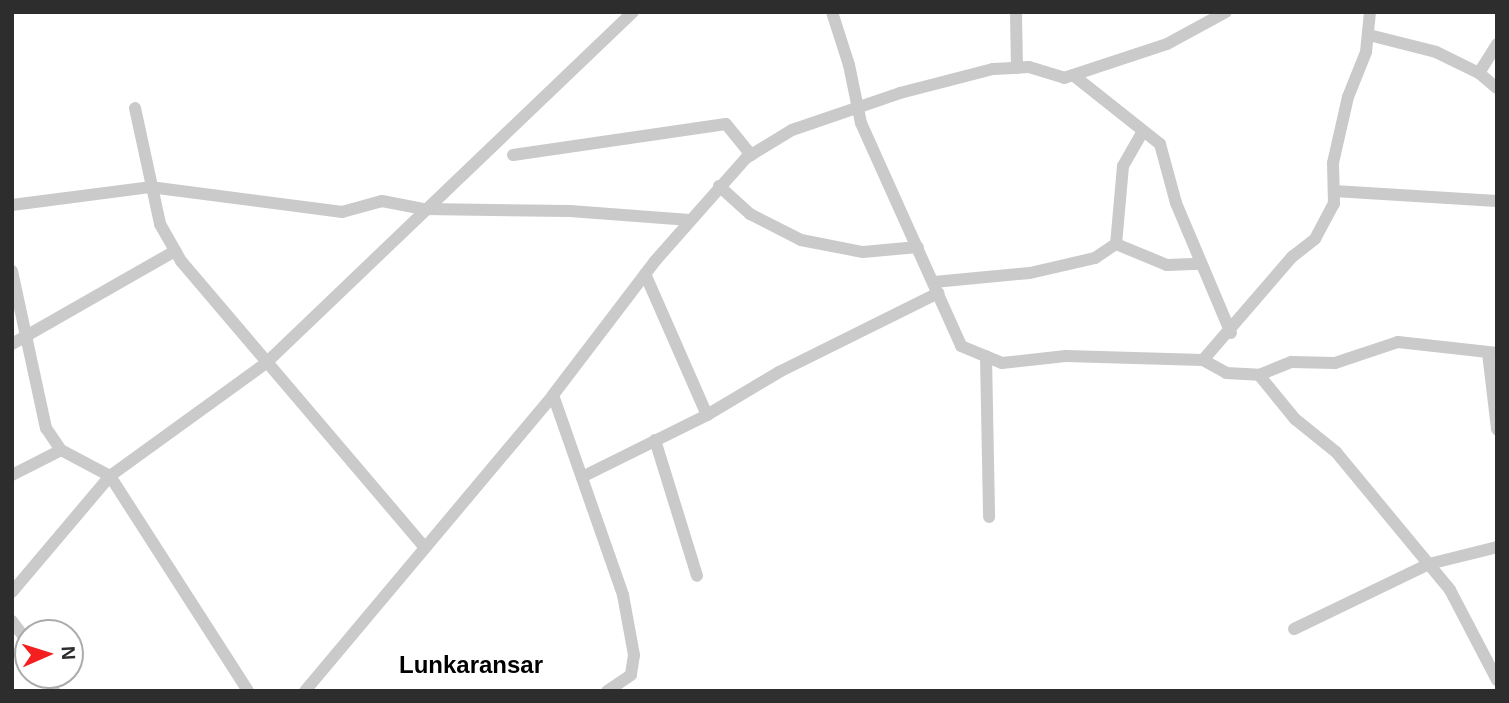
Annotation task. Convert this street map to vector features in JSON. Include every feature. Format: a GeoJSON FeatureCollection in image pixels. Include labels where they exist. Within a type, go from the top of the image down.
{"type":"FeatureCollection","features":[{"type":"Feature","properties":{"kind":"street"},"geometry":{"type":"LineString","coordinates":[[12,592],[110,476],[265,364],[424,209],[633,12]]}},
{"type":"Feature","properties":{"kind":"street"},"geometry":{"type":"LineString","coordinates":[[832,12],[861,123],[961,346],[1002,363],[1066,356],[1203,360],[1226,373],[1259,376],[1292,362],[1335,363],[1398,342],[1492,353],[1497,429]]}},
{"type":"Feature","properties":{"kind":"street"},"geometry":{"type":"LineString","coordinates":[[1016,12],[1017,68]]}},
{"type":"Feature","properties":{"kind":"street"},"geometry":{"type":"LineString","coordinates":[[305,691],[423,545],[553,395],[645,274],[719,186],[751,155],[792,130],[858,107],[993,69],[1017,68],[1064,78],[1167,44],[1204,18],[1226,12]]}},
{"type":"Feature","properties":{"kind":"street"},"geometry":{"type":"LineString","coordinates":[[1203,360],[1231,333],[1292,257],[1315,239],[1334,204],[1333,163],[1345,110],[1368,35],[1370,12]]}},
{"type":"Feature","properties":{"kind":"street"},"geometry":{"type":"LineString","coordinates":[[1368,35],[1436,52],[1479,73],[1497,88]]}},
{"type":"Feature","properties":{"kind":"street"},"geometry":{"type":"LineString","coordinates":[[1479,73],[1497,44]]}},
{"type":"Feature","properties":{"kind":"street"},"geometry":{"type":"LineString","coordinates":[[1073,75],[1160,144],[1176,203],[1231,333]]}},
{"type":"Feature","properties":{"kind":"street"},"geometry":{"type":"LineString","coordinates":[[135,107],[150,187],[160,223],[175,251],[265,364],[423,545]]}},
{"type":"Feature","properties":{"kind":"street"},"geometry":{"type":"LineString","coordinates":[[513,155],[726,124],[751,155]]}},
{"type":"Feature","properties":{"kind":"street"},"geometry":{"type":"LineString","coordinates":[[1116,244],[1123,166],[1143,131]]}},
{"type":"Feature","properties":{"kind":"street"},"geometry":{"type":"LineString","coordinates":[[719,186],[742,208],[801,240],[863,252],[918,247]]}},
{"type":"Feature","properties":{"kind":"street"},"geometry":{"type":"LineString","coordinates":[[12,205],[150,187],[253,198],[303,210],[342,212],[382,201],[424,209],[570,211],[690,220]]}},
{"type":"Feature","properties":{"kind":"street"},"geometry":{"type":"LineString","coordinates":[[1334,191],[1497,201]]}},
{"type":"Feature","properties":{"kind":"street"},"geometry":{"type":"LineString","coordinates":[[1116,244],[1167,265],[1200,264]]}},
{"type":"Feature","properties":{"kind":"street"},"geometry":{"type":"LineString","coordinates":[[582,477],[707,415],[779,372],[936,287],[1030,273],[1095,258],[1116,244]]}},
{"type":"Feature","properties":{"kind":"street"},"geometry":{"type":"LineString","coordinates":[[12,344],[175,251]]}},
{"type":"Feature","properties":{"kind":"street"},"geometry":{"type":"LineString","coordinates":[[12,271],[27,336],[32,380],[46,428],[61,450],[110,476],[248,691]]}},
{"type":"Feature","properties":{"kind":"street"},"geometry":{"type":"LineString","coordinates":[[645,274],[707,415]]}},
{"type":"Feature","properties":{"kind":"street"},"geometry":{"type":"LineString","coordinates":[[986,356],[989,517]]}},
{"type":"Feature","properties":{"kind":"street"},"geometry":{"type":"LineString","coordinates":[[1259,376],[1295,419],[1336,453],[1450,590],[1497,680]]}},
{"type":"Feature","properties":{"kind":"street"},"geometry":{"type":"LineString","coordinates":[[553,395],[622,595],[634,655],[631,675],[607,690]]}},
{"type":"Feature","properties":{"kind":"street"},"geometry":{"type":"LineString","coordinates":[[655,440],[697,576]]}},
{"type":"Feature","properties":{"kind":"street"},"geometry":{"type":"LineString","coordinates":[[12,475],[61,450]]}},
{"type":"Feature","properties":{"kind":"street"},"geometry":{"type":"LineString","coordinates":[[1294,629],[1429,564],[1497,547]]}},
{"type":"Feature","properties":{"kind":"district","name":"Lunkaransar"},"geometry":{"type":"Point","coordinates":[471,665]}}]}
